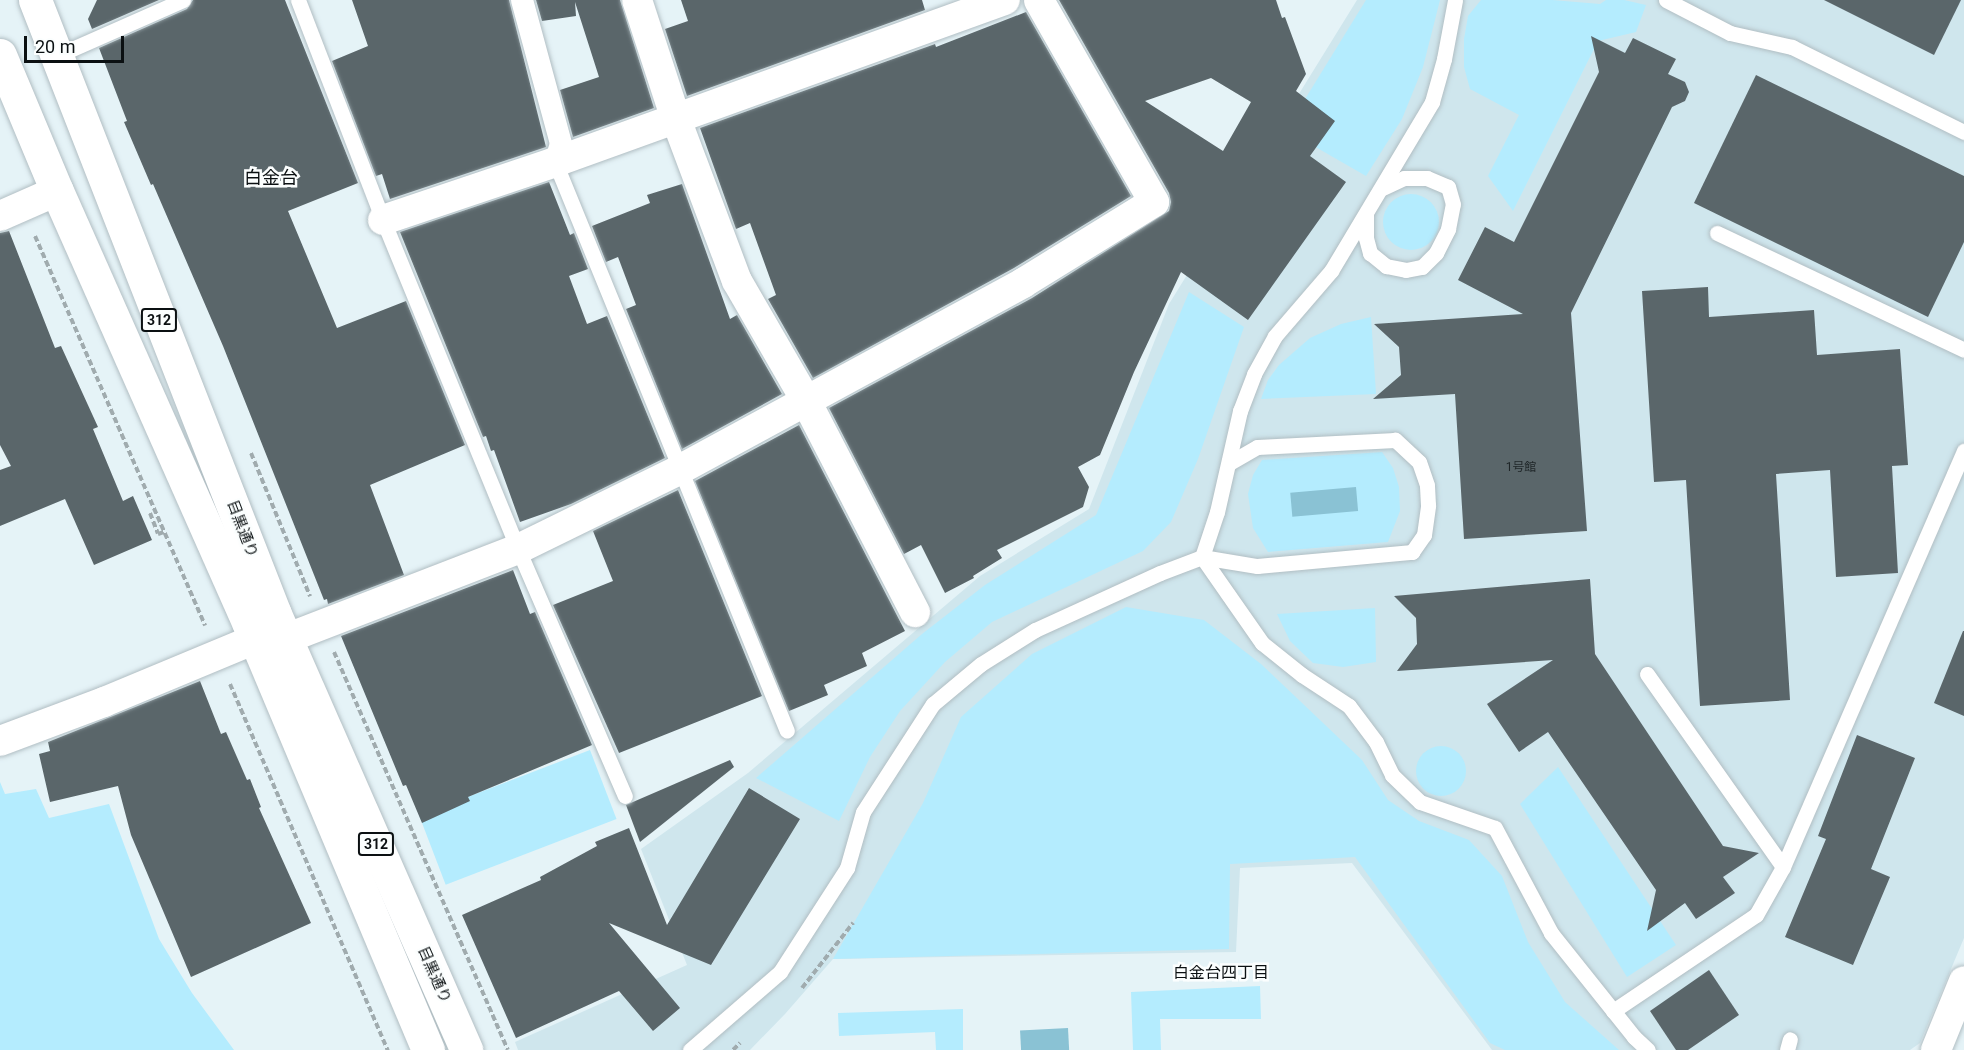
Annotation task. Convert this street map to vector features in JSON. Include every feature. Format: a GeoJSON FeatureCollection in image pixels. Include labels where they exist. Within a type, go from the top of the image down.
{"type":"FeatureCollection","features":[{"type":"Feature","properties":{"kind":"main road","name":"目黒通り"},"geometry":{"type":"LineString","coordinates":[[35,0],[270,639],[428,1050]]}},
{"type":"Feature","properties":{"kind":"main road","name":"目黒通り"},"geometry":{"type":"LineString","coordinates":[[0,55],[57,191],[466,1050]]}},
{"type":"Feature","properties":{"kind":"street"},"geometry":{"type":"LineString","coordinates":[[522,0],[561,144],[555,162]]}},
{"type":"Feature","properties":{"kind":"street"},"geometry":{"type":"LineString","coordinates":[[637,0],[676,119],[737,281],[806,399],[915,612]]}},
{"type":"Feature","properties":{"kind":"street"},"geometry":{"type":"LineString","coordinates":[[0,741],[104,702],[218,655],[322,625],[518,549],[679,470],[1023,283],[1154,202],[1039,0]]}},
{"type":"Feature","properties":{"kind":"street"},"geometry":{"type":"LineString","coordinates":[[383,220],[676,119],[989,2]]}},
{"type":"Feature","properties":{"kind":"street"},"geometry":{"type":"LineString","coordinates":[[11,211],[57,191]]}},
{"type":"Feature","properties":{"kind":"street"},"geometry":{"type":"LineString","coordinates":[[1936,1050],[1964,981]]}},
{"type":"Feature","properties":{"kind":"lane"},"geometry":{"type":"LineString","coordinates":[[56,56],[183,0]]}},
{"type":"Feature","properties":{"kind":"lane"},"geometry":{"type":"LineString","coordinates":[[298,0],[383,220],[518,549],[625,796]]}},
{"type":"Feature","properties":{"kind":"lane"},"geometry":{"type":"LineString","coordinates":[[1202,557],[1217,512],[1240,411],[1259,365],[1275,336],[1331,271],[1383,188],[1432,102],[1444,59],[1455,0]]}},
{"type":"Feature","properties":{"kind":"lane"},"geometry":{"type":"LineString","coordinates":[[1666,0],[1730,33],[1792,47],[1964,132]]}},
{"type":"Feature","properties":{"kind":"lane"},"geometry":{"type":"LineString","coordinates":[[555,162],[787,731]]}},
{"type":"Feature","properties":{"kind":"lane"},"geometry":{"type":"LineString","coordinates":[[1366,215],[1366,238],[1370,254],[1386,266],[1406,270],[1422,267],[1436,253],[1448,229],[1453,204],[1448,187],[1427,178],[1404,178],[1383,188]]}},
{"type":"Feature","properties":{"kind":"lane"},"geometry":{"type":"LineString","coordinates":[[1718,232],[1964,350]]}},
{"type":"Feature","properties":{"kind":"lane"},"geometry":{"type":"LineString","coordinates":[[690,1050],[780,972],[847,868],[863,812],[933,704],[981,663],[1035,630],[1160,573],[1202,557],[1257,566],[1412,552],[1424,535],[1428,505],[1427,485],[1419,462],[1395,440],[1257,447],[1229,463]]}},
{"type":"Feature","properties":{"kind":"lane"},"geometry":{"type":"LineString","coordinates":[[1612,1011],[1756,915],[1783,867],[1964,451]]}},
{"type":"Feature","properties":{"kind":"lane"},"geometry":{"type":"LineString","coordinates":[[1202,557],[1262,642],[1302,675],[1349,706],[1377,742],[1392,775],[1420,802],[1495,828],[1551,933],[1634,1038],[1648,1050]]}},
{"type":"Feature","properties":{"kind":"lane"},"geometry":{"type":"LineString","coordinates":[[1647,674],[1783,867]]}},
{"type":"Feature","properties":{"kind":"path"},"geometry":{"type":"LineString","coordinates":[[11,211],[164,532],[388,1050]]}},
{"type":"Feature","properties":{"kind":"path"},"geometry":{"type":"LineString","coordinates":[[150,513],[158,534],[164,532]]}},
{"type":"Feature","properties":{"kind":"path"},"geometry":{"type":"LineString","coordinates":[[322,625],[508,1050]]}},
{"type":"Feature","properties":{"kind":"shaded area"},"geometry":{"type":"Polygon","coordinates":[[[1357,0],[1964,0],[1964,938],[1920,1043],[1910,1050],[1492,1050],[1352,863],[1240,868],[1236,952],[833,959],[750,1050],[518,1050],[515,1042],[687,965],[641,849],[748,773],[980,576],[1089,509],[1169,304],[1357,0]]]}},
{"type":"Feature","properties":{"kind":"shaded area"},"geometry":{"type":"Polygon","coordinates":[[[1366,0],[1440,0],[1423,67],[1402,119],[1366,176],[1286,130],[1366,0]]]}},
{"type":"Feature","properties":{"kind":"shaded area"},"geometry":{"type":"Polygon","coordinates":[[[1481,0],[1552,0],[1600,4],[1606,0],[1624,0],[1646,5],[1636,32],[1598,41],[1513,211],[1488,176],[1519,115],[1470,89],[1464,67],[1464,39],[1468,16],[1481,0]]]}},
{"type":"Feature","properties":{"kind":"shaded area"},"geometry":{"type":"Polygon","coordinates":[[[1411,194],[1422,196],[1431,202],[1437,211],[1439,222],[1437,233],[1431,242],[1422,248],[1411,250],[1400,248],[1391,242],[1385,233],[1383,222],[1385,211],[1391,202],[1400,196],[1411,194]]]}},
{"type":"Feature","properties":{"kind":"shaded area"},"geometry":{"type":"Polygon","coordinates":[[[1189,292],[1244,327],[1198,459],[1171,522],[1143,551],[992,622],[945,662],[900,711],[870,757],[839,821],[756,778],[922,634],[985,585],[1096,515],[1189,292]]]}},
{"type":"Feature","properties":{"kind":"shaded area"},"geometry":{"type":"Polygon","coordinates":[[[1371,317],[1376,394],[1261,399],[1268,380],[1279,365],[1310,338],[1341,324],[1371,317]]]}},
{"type":"Feature","properties":{"kind":"shaded area"},"geometry":{"type":"Polygon","coordinates":[[[1382,452],[1393,468],[1399,487],[1400,511],[1388,542],[1268,552],[1253,528],[1248,494],[1253,475],[1262,460],[1382,452]]]}},
{"type":"Feature","properties":{"kind":"shaded area"},"geometry":{"type":"Polygon","coordinates":[[[1356,487],[1358,511],[1292,517],[1290,493],[1356,487]]]}},
{"type":"Feature","properties":{"kind":"shaded area"},"geometry":{"type":"Polygon","coordinates":[[[1126,607],[1204,620],[1261,664],[1362,760],[1388,800],[1419,821],[1469,840],[1502,876],[1528,942],[1565,1002],[1619,1050],[1505,1050],[1490,1043],[1355,857],[1230,864],[1229,949],[833,959],[923,803],[961,717],[1032,654],[1126,607]]]}},
{"type":"Feature","properties":{"kind":"shaded area"},"geometry":{"type":"Polygon","coordinates":[[[1375,608],[1376,662],[1343,667],[1313,663],[1290,641],[1277,614],[1375,608]]]}},
{"type":"Feature","properties":{"kind":"shaded area"},"geometry":{"type":"Polygon","coordinates":[[[1441,746],[1455,750],[1462,757],[1466,771],[1462,785],[1455,792],[1441,796],[1427,792],[1420,785],[1416,771],[1420,757],[1427,750],[1441,746]]]}},
{"type":"Feature","properties":{"kind":"shaded area"},"geometry":{"type":"Polygon","coordinates":[[[590,750],[617,819],[446,885],[419,816],[590,750]]]}},
{"type":"Feature","properties":{"kind":"shaded area"},"geometry":{"type":"Polygon","coordinates":[[[1558,767],[1676,945],[1627,977],[1520,804],[1558,767]]]}},
{"type":"Feature","properties":{"kind":"shaded area"},"geometry":{"type":"Polygon","coordinates":[[[0,782],[5,794],[36,789],[49,818],[109,804],[159,939],[192,993],[234,1050],[0,1050],[0,782]]]}},
{"type":"Feature","properties":{"kind":"shaded area"},"geometry":{"type":"Polygon","coordinates":[[[1260,986],[1261,1019],[1160,1019],[1161,1050],[1133,1050],[1131,992],[1260,986]]]}},
{"type":"Feature","properties":{"kind":"shaded area"},"geometry":{"type":"Polygon","coordinates":[[[963,1009],[963,1050],[936,1050],[935,1032],[839,1036],[838,1013],[963,1009]]]}},
{"type":"Feature","properties":{"kind":"shaded area"},"geometry":{"type":"Polygon","coordinates":[[[1068,1028],[1069,1050],[1021,1050],[1020,1031],[1068,1028]]]}},
{"type":"Feature","properties":{"kind":"building"},"geometry":{"type":"Polygon","coordinates":[[[97,0],[159,0],[92,29],[88,19],[97,0]]]}},
{"type":"Feature","properties":{"kind":"building"},"geometry":{"type":"Polygon","coordinates":[[[193,0],[285,0],[358,183],[288,211],[337,328],[406,301],[465,445],[370,485],[404,575],[328,604],[327,599],[324,600],[223,346],[124,122],[127,121],[99,48],[187,9],[193,0]]]}},
{"type":"Feature","properties":{"kind":"building"},"geometry":{"type":"Polygon","coordinates":[[[352,0],[509,0],[546,147],[390,199],[382,174],[376,176],[332,61],[368,46],[352,0]]]}},
{"type":"Feature","properties":{"kind":"building"},"geometry":{"type":"Polygon","coordinates":[[[536,0],[620,0],[654,108],[573,137],[560,90],[599,77],[575,2],[576,16],[542,21],[536,0]]]}},
{"type":"Feature","properties":{"kind":"building"},"geometry":{"type":"Polygon","coordinates":[[[681,0],[922,0],[925,10],[687,96],[665,29],[688,21],[681,0]]]}},
{"type":"Feature","properties":{"kind":"building"},"geometry":{"type":"Polygon","coordinates":[[[1059,0],[1276,0],[1282,18],[1285,17],[1306,74],[1296,91],[1335,121],[1310,156],[1346,182],[1248,320],[1181,272],[1134,372],[1100,455],[1078,467],[1089,487],[1083,507],[997,550],[1002,558],[973,576],[974,578],[945,593],[921,545],[904,554],[829,408],[1032,298],[1169,211],[1171,202],[1169,193],[1059,0]],[[1211,78],[1145,101],[1223,151],[1251,102],[1211,78]]]}},
{"type":"Feature","properties":{"kind":"building"},"geometry":{"type":"Polygon","coordinates":[[[1824,0],[1961,0],[1934,55],[1824,0]]]}},
{"type":"Feature","properties":{"kind":"building"},"geometry":{"type":"Polygon","coordinates":[[[1026,12],[1131,196],[1014,268],[813,378],[768,299],[776,295],[750,223],[736,229],[700,128],[935,44],[936,47],[1026,12]]]}},
{"type":"Feature","properties":{"kind":"building"},"geometry":{"type":"Polygon","coordinates":[[[1591,36],[1625,53],[1633,38],[1676,59],[1668,74],[1685,82],[1689,92],[1685,101],[1672,107],[1571,313],[1587,531],[1464,539],[1455,394],[1373,399],[1401,375],[1399,347],[1374,324],[1523,314],[1458,280],[1485,227],[1514,242],[1599,72],[1591,36]]]}},
{"type":"Feature","properties":{"kind":"building"},"geometry":{"type":"Polygon","coordinates":[[[1756,75],[1964,176],[1964,242],[1928,317],[1694,203],[1756,75]]]}},
{"type":"Feature","properties":{"kind":"building"},"geometry":{"type":"Polygon","coordinates":[[[549,182],[570,235],[574,233],[588,269],[569,276],[587,324],[607,316],[665,458],[571,504],[520,522],[494,450],[491,451],[486,436],[483,437],[400,232],[549,182]]]}},
{"type":"Feature","properties":{"kind":"building"},"geometry":{"type":"Polygon","coordinates":[[[682,184],[730,319],[737,315],[782,394],[682,449],[626,309],[636,305],[618,257],[606,262],[592,226],[650,203],[647,195],[682,184]]]}},
{"type":"Feature","properties":{"kind":"building"},"geometry":{"type":"Polygon","coordinates":[[[9,231],[55,348],[61,346],[98,427],[93,429],[123,501],[133,496],[152,540],[94,565],[65,499],[0,526],[0,470],[11,466],[0,445],[0,233],[9,231]]]}},
{"type":"Feature","properties":{"kind":"building"},"geometry":{"type":"Polygon","coordinates":[[[1708,287],[1709,317],[1814,310],[1817,355],[1900,349],[1908,465],[1892,466],[1898,573],[1836,577],[1830,470],[1776,474],[1790,700],[1700,706],[1686,480],[1654,482],[1642,291],[1708,287]]]}},
{"type":"Feature","properties":{"kind":"building"},"geometry":{"type":"Polygon","coordinates":[[[799,425],[905,631],[862,653],[867,666],[824,685],[828,695],[789,711],[695,481],[799,425]]]}},
{"type":"Feature","properties":{"kind":"building"},"geometry":{"type":"Polygon","coordinates":[[[678,490],[762,696],[619,753],[553,605],[613,581],[593,531],[678,490]]]}},
{"type":"Feature","properties":{"kind":"building"},"geometry":{"type":"Polygon","coordinates":[[[513,570],[530,614],[535,612],[592,745],[468,797],[470,801],[422,823],[406,785],[403,786],[341,636],[513,570]]]}},
{"type":"Feature","properties":{"kind":"building"},"geometry":{"type":"Polygon","coordinates":[[[1590,579],[1595,654],[1723,846],[1759,853],[1723,877],[1735,893],[1696,919],[1685,903],[1647,931],[1656,890],[1548,732],[1519,752],[1487,704],[1553,660],[1397,671],[1417,644],[1416,618],[1394,596],[1590,579]]]}},
{"type":"Feature","properties":{"kind":"building"},"geometry":{"type":"Polygon","coordinates":[[[1964,631],[1964,716],[1934,703],[1964,631]]]}},
{"type":"Feature","properties":{"kind":"building"},"geometry":{"type":"Polygon","coordinates":[[[200,681],[221,734],[226,732],[247,780],[250,779],[261,807],[259,808],[311,923],[191,977],[131,835],[118,786],[50,802],[39,754],[50,751],[48,742],[200,681]]]}},
{"type":"Feature","properties":{"kind":"building"},"geometry":{"type":"Polygon","coordinates":[[[1857,735],[1915,758],[1871,869],[1890,877],[1853,965],[1785,937],[1826,839],[1818,836],[1857,735]]]}},
{"type":"Feature","properties":{"kind":"building"},"geometry":{"type":"Polygon","coordinates":[[[730,760],[734,767],[640,842],[626,805],[730,760]]]}},
{"type":"Feature","properties":{"kind":"building"},"geometry":{"type":"Polygon","coordinates":[[[749,788],[800,819],[711,965],[609,923],[680,1008],[653,1031],[619,991],[516,1038],[462,915],[541,880],[540,877],[597,846],[595,842],[629,828],[667,925],[749,788]]]}},
{"type":"Feature","properties":{"kind":"building"},"geometry":{"type":"Polygon","coordinates":[[[1709,970],[1739,1015],[1688,1050],[1676,1050],[1650,1011],[1709,970]]]}},
{"type":"Feature","properties":{"kind":"district","name":"白金台"},"geometry":{"type":"Point","coordinates":[271,178]}},
{"type":"Feature","properties":{"kind":"district","name":"白金台四丁目"},"geometry":{"type":"Point","coordinates":[1221,973]}}]}
